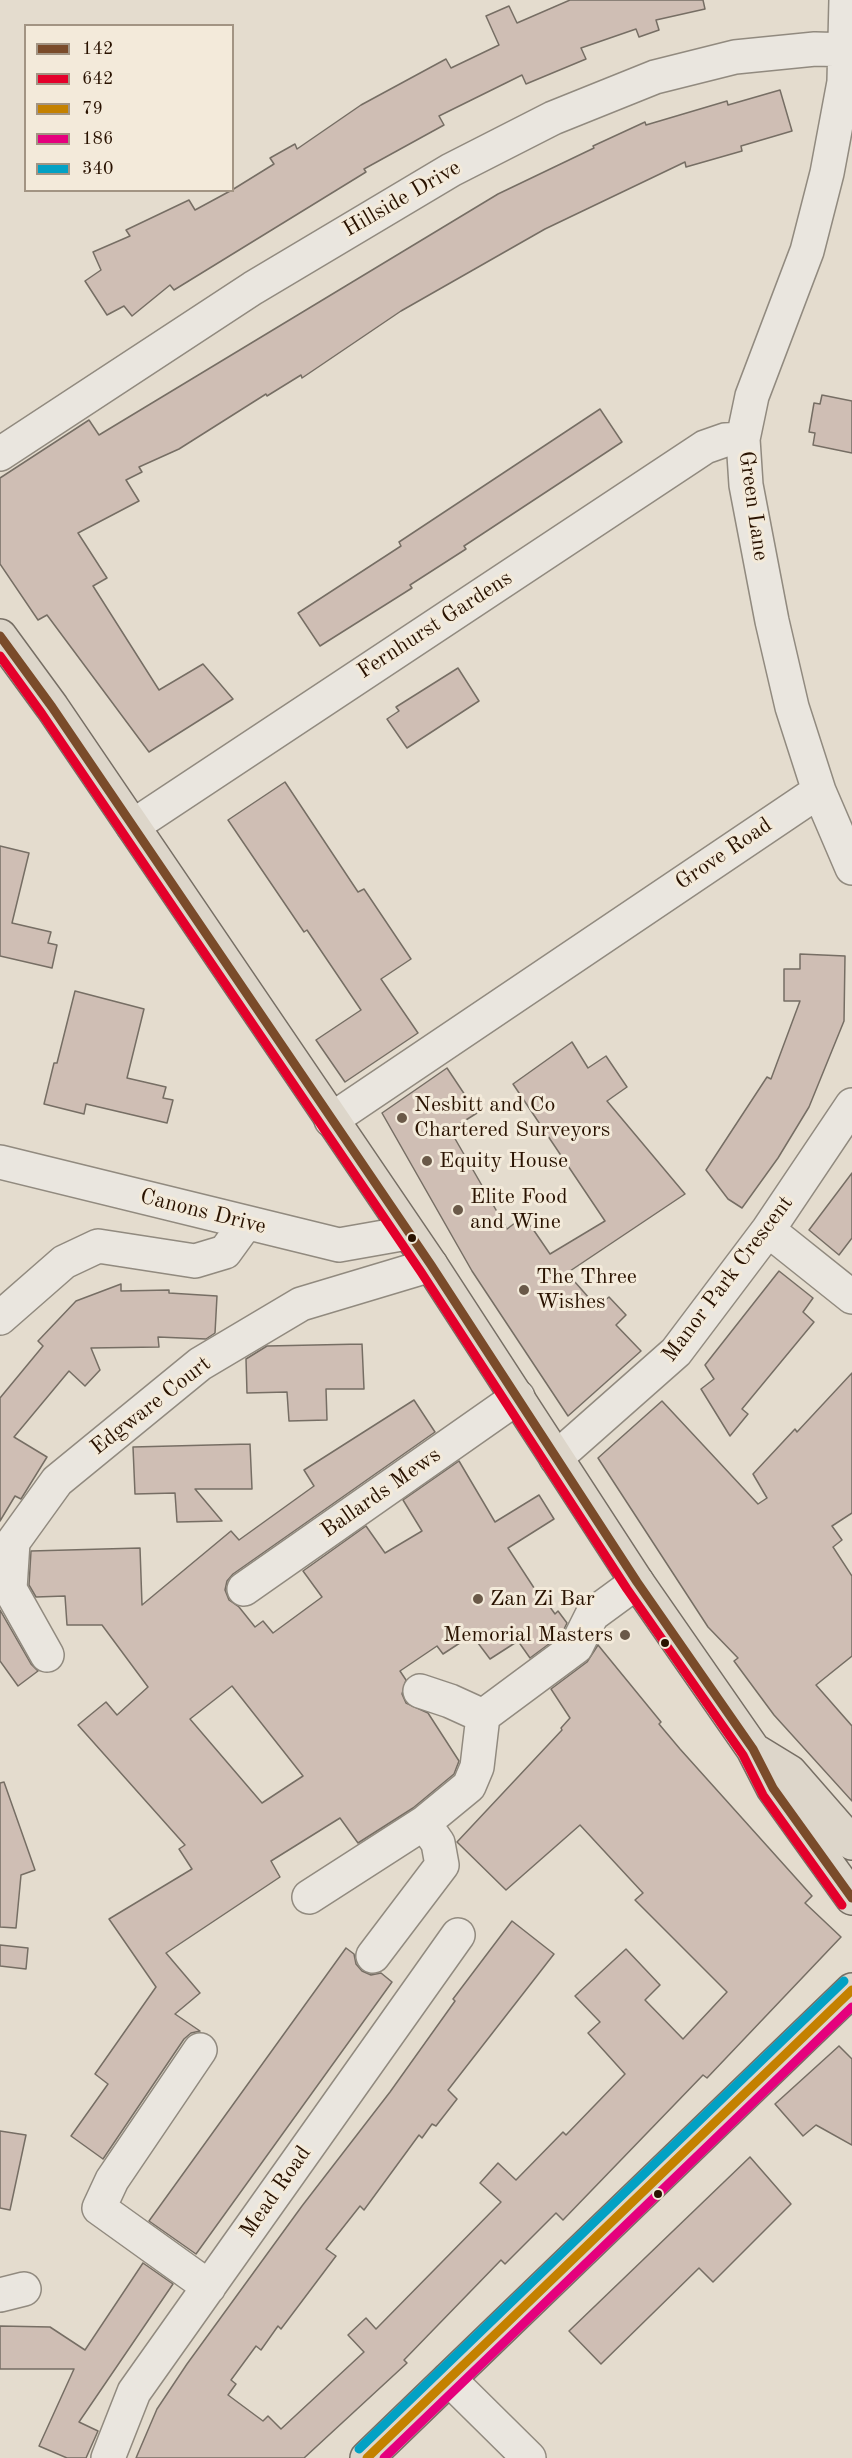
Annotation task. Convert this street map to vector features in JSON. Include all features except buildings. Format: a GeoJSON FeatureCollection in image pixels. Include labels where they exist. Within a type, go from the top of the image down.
{"type":"FeatureCollection","features":[{"type":"Feature","properties":{"kind":"main road"},"geometry":{"type":"LineString","coordinates":[[0,636],[133,826],[407,1233],[431,1265],[637,1582],[753,1749],[773,1788],[852,1898]]}},
{"type":"Feature","properties":{"kind":"main road"},"geometry":{"type":"LineString","coordinates":[[753,1749],[790,1773],[852,1843]]}},
{"type":"Feature","properties":{"kind":"main road"},"geometry":{"type":"LineString","coordinates":[[367,2458],[852,1990]]}},
{"type":"Feature","properties":{"kind":"street","name":"Green Lane"},"geometry":{"type":"LineString","coordinates":[[846,0],[849,50],[827,173],[807,251],[752,396],[743,439],[746,485],[772,621],[792,707],[819,791],[852,868]]}},
{"type":"Feature","properties":{"kind":"street","name":"Hillside Drive"},"geometry":{"type":"LineString","coordinates":[[0,454],[253,288],[451,170],[553,118],[655,77],[735,57],[815,49],[849,50]]}},
{"type":"Feature","properties":{"kind":"street","name":"Fernhurst Gardens"},"geometry":{"type":"LineString","coordinates":[[133,826],[705,447],[725,440],[743,439]]}},
{"type":"Feature","properties":{"kind":"street","name":"Grove Road"},"geometry":{"type":"LineString","coordinates":[[331,1120],[819,791]]}},
{"type":"Feature","properties":{"kind":"street","name":"Manor Park Crescent"},"geometry":{"type":"LineString","coordinates":[[556,1458],[676,1352],[768,1230],[852,1105]]}},
{"type":"Feature","properties":{"kind":"street","name":"Canons Drive"},"geometry":{"type":"LineString","coordinates":[[0,1162],[339,1245],[407,1233]]}},
{"type":"Feature","properties":{"kind":"street"},"geometry":{"type":"LineString","coordinates":[[0,1318],[63,1262],[98,1246],[195,1261],[225,1252],[246,1223]]}},
{"type":"Feature","properties":{"kind":"street"},"geometry":{"type":"LineString","coordinates":[[768,1230],[852,1298]]}},
{"type":"Feature","properties":{"kind":"street","name":"Edgware Court"},"geometry":{"type":"LineString","coordinates":[[47,1655],[10,1590],[13,1542],[57,1480],[200,1364],[301,1304],[431,1265]]}},
{"type":"Feature","properties":{"kind":"street","name":"Ballards Mews"},"geometry":{"type":"LineString","coordinates":[[244,1589],[518,1397]]}},
{"type":"Feature","properties":{"kind":"street"},"geometry":{"type":"LineString","coordinates":[[309,1897],[424,1823],[469,1786],[477,1767],[483,1716],[576,1647],[592,1615],[637,1582]]}},
{"type":"Feature","properties":{"kind":"street"},"geometry":{"type":"LineString","coordinates":[[420,1691],[483,1716]]}},
{"type":"Feature","properties":{"kind":"street"},"geometry":{"type":"LineString","coordinates":[[374,1956],[442,1865],[438,1843],[424,1823]]}},
{"type":"Feature","properties":{"kind":"street","name":"Mead Road"},"geometry":{"type":"LineString","coordinates":[[108,2458],[134,2392],[458,1935]]}},
{"type":"Feature","properties":{"kind":"street"},"geometry":{"type":"LineString","coordinates":[[200,2050],[112,2180],[99,2208],[209,2287]]}},
{"type":"Feature","properties":{"kind":"street"},"geometry":{"type":"LineString","coordinates":[[449,2379],[529,2458]]}},
{"type":"Feature","properties":{"kind":"transit line","name":"142"},"geometry":{"type":"LineString","coordinates":[[0,636],[52,707],[431,1265],[637,1582],[753,1749],[773,1788],[852,1898]]}},
{"type":"Feature","properties":{"kind":"transit line","name":"642"},"geometry":{"type":"LineString","coordinates":[[0,656],[42,714],[421,1272],[627,1589],[743,1755],[763,1795],[842,1905]]}},
{"type":"Feature","properties":{"kind":"transit line","name":"340"},"geometry":{"type":"LineString","coordinates":[[359,2449],[844,1981]]}},
{"type":"Feature","properties":{"kind":"transit line","name":"79"},"geometry":{"type":"LineString","coordinates":[[367,2458],[852,1990]]}},
{"type":"Feature","properties":{"kind":"transit line","name":"186"},"geometry":{"type":"LineString","coordinates":[[384,2458],[852,2007]]}},
{"type":"Feature","properties":{"kind":"place","name":"Nesbitt and Co Chartered Surveyors"},"geometry":{"type":"Point","coordinates":[402,1118]}},
{"type":"Feature","properties":{"kind":"place","name":"Equity House"},"geometry":{"type":"Point","coordinates":[427,1161]}},
{"type":"Feature","properties":{"kind":"place","name":"Elite Food and Wine"},"geometry":{"type":"Point","coordinates":[458,1210]}},
{"type":"Feature","properties":{"kind":"place","name":"The Three Wishes"},"geometry":{"type":"Point","coordinates":[524,1290]}},
{"type":"Feature","properties":{"kind":"place","name":"Zan Zi Bar"},"geometry":{"type":"Point","coordinates":[478,1599]}},
{"type":"Feature","properties":{"kind":"place","name":"Memorial Masters"},"geometry":{"type":"Point","coordinates":[625,1635]}}]}
